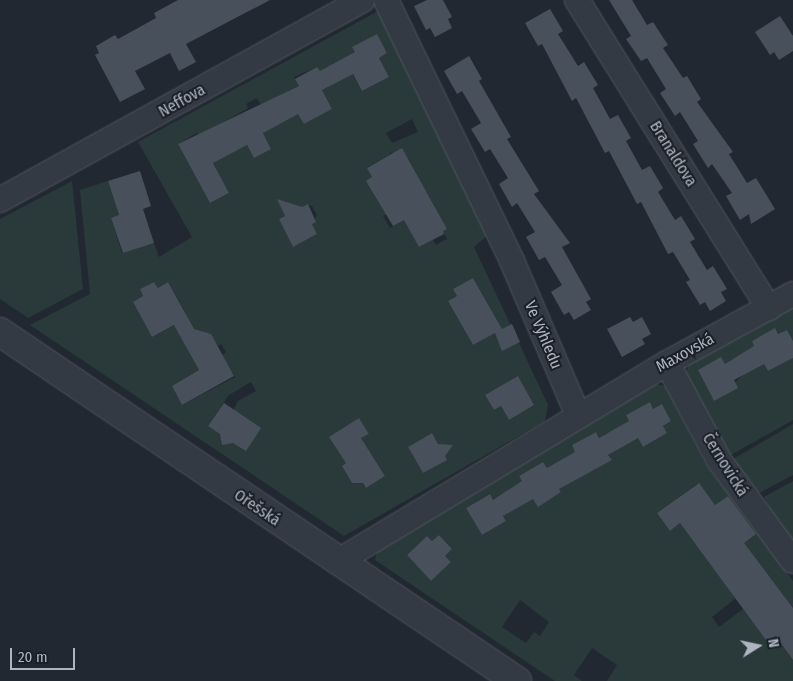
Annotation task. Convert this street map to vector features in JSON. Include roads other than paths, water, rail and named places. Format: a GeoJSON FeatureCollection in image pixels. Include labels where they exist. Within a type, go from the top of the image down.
{"type":"FeatureCollection","features":[{"type":"Feature","properties":{"kind":"street","name":"Neffova"},"geometry":{"type":"LineString","coordinates":[[0,200],[363,0]]}},
{"type":"Feature","properties":{"kind":"street","name":"Ve Výhledu"},"geometry":{"type":"LineString","coordinates":[[386,0],[512,261],[578,415]]}},
{"type":"Feature","properties":{"kind":"street","name":"Branaldova"},"geometry":{"type":"LineString","coordinates":[[577,0],[769,308]]}},
{"type":"Feature","properties":{"kind":"street","name":"Maxovská"},"geometry":{"type":"LineString","coordinates":[[578,415],[666,363],[793,294]]}},
{"type":"Feature","properties":{"kind":"street","name":"Ořešská"},"geometry":{"type":"LineString","coordinates":[[0,332],[337,562],[516,681]]}},
{"type":"Feature","properties":{"kind":"street","name":"Černovická"},"geometry":{"type":"LineString","coordinates":[[666,363],[719,460],[793,561]]}},
{"type":"Feature","properties":{"kind":"street"},"geometry":{"type":"LineString","coordinates":[[337,562],[578,415]]}}]}
